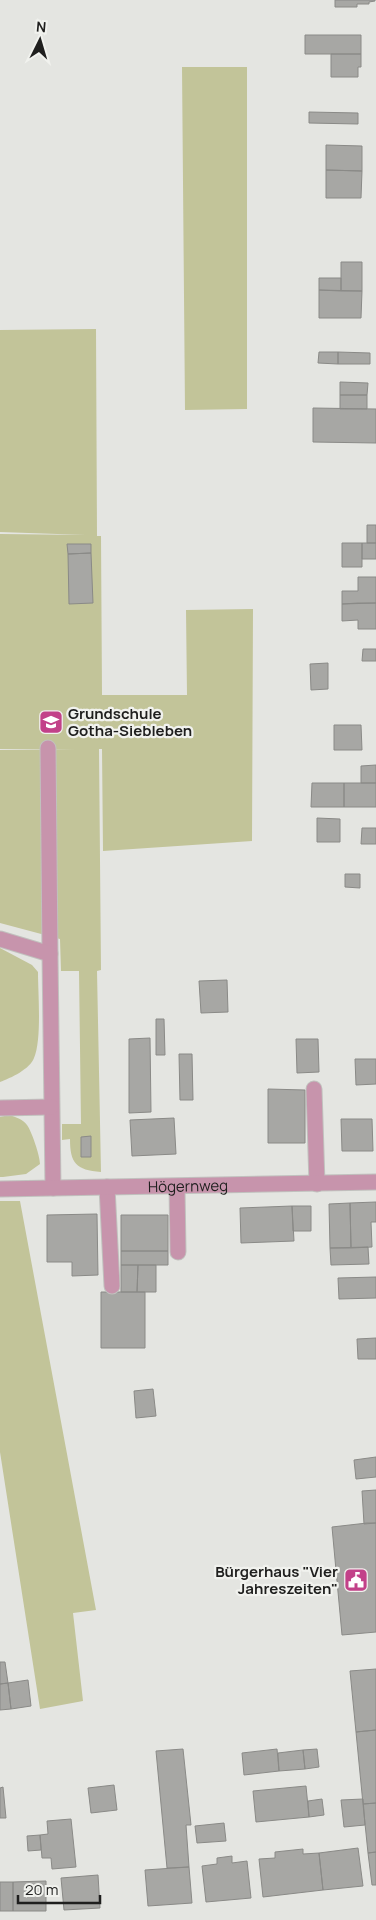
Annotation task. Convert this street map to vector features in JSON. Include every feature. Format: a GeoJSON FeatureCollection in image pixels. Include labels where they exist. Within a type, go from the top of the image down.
{"type":"FeatureCollection","features":[{"type":"Feature","properties":{"kind":"street"},"geometry":{"type":"LineString","coordinates":[[48,748],[53,1188]]}},
{"type":"Feature","properties":{"kind":"street"},"geometry":{"type":"LineString","coordinates":[[0,939],[50,954]]}},
{"type":"Feature","properties":{"kind":"street"},"geometry":{"type":"LineString","coordinates":[[314,1089],[317,1184]]}},
{"type":"Feature","properties":{"kind":"street"},"geometry":{"type":"LineString","coordinates":[[0,1108],[51,1107]]}},
{"type":"Feature","properties":{"kind":"street","name":"Högernweg"},"geometry":{"type":"LineString","coordinates":[[0,1188],[177,1187],[376,1182]]}},
{"type":"Feature","properties":{"kind":"street"},"geometry":{"type":"LineString","coordinates":[[108,1187],[112,1286]]}},
{"type":"Feature","properties":{"kind":"street"},"geometry":{"type":"LineString","coordinates":[[177,1187],[178,1252]]}},
{"type":"Feature","properties":{"kind":"green space"},"geometry":{"type":"Polygon","coordinates":[[[182,67],[247,67],[247,409],[185,410],[182,67]]]}},
{"type":"Feature","properties":{"kind":"green space","name":"Grundschule Gotha-Siebleben"},"geometry":{"type":"Polygon","coordinates":[[[96,329],[97,536],[101,536],[102,695],[187,695],[186,610],[253,609],[252,841],[103,851],[102,749],[99,749],[101,970],[97,971],[101,1172],[92,1171],[76,1164],[71,1154],[70,1139],[62,1140],[62,1124],[81,1124],[79,971],[61,971],[60,939],[0,923],[0,750],[75,750],[0,749],[0,534],[86,535],[0,532],[0,330],[96,329]]]}},
{"type":"Feature","properties":{"kind":"green space"},"geometry":{"type":"Polygon","coordinates":[[[0,948],[32,965],[38,972],[39,1016],[38,1040],[32,1062],[20,1073],[0,1082],[0,948]]]}},
{"type":"Feature","properties":{"kind":"green space"},"geometry":{"type":"Polygon","coordinates":[[[9,1115],[27,1125],[39,1156],[40,1164],[26,1174],[0,1177],[0,1117],[9,1115]]]}},
{"type":"Feature","properties":{"kind":"green space"},"geometry":{"type":"Polygon","coordinates":[[[0,1201],[20,1201],[96,1610],[73,1613],[83,1701],[40,1709],[0,1452],[0,1201]]]}},
{"type":"Feature","properties":{"kind":"building"},"geometry":{"type":"Polygon","coordinates":[[[335,0],[375,1],[369,2],[369,4],[357,4],[357,7],[335,7],[335,0]]]}},
{"type":"Feature","properties":{"kind":"building"},"geometry":{"type":"Polygon","coordinates":[[[305,35],[361,35],[361,54],[305,54],[305,35]]]}},
{"type":"Feature","properties":{"kind":"building"},"geometry":{"type":"Polygon","coordinates":[[[331,54],[361,54],[361,67],[358,67],[358,77],[331,77],[331,54]]]}},
{"type":"Feature","properties":{"kind":"building"},"geometry":{"type":"Polygon","coordinates":[[[309,112],[358,113],[358,124],[309,123],[309,112]]]}},
{"type":"Feature","properties":{"kind":"building"},"geometry":{"type":"Polygon","coordinates":[[[326,145],[362,146],[362,171],[326,170],[326,145]]]}},
{"type":"Feature","properties":{"kind":"building"},"geometry":{"type":"Polygon","coordinates":[[[326,170],[362,171],[361,198],[326,198],[326,170]]]}},
{"type":"Feature","properties":{"kind":"building"},"geometry":{"type":"Polygon","coordinates":[[[341,262],[362,262],[362,291],[341,291],[341,262]]]}},
{"type":"Feature","properties":{"kind":"building"},"geometry":{"type":"Polygon","coordinates":[[[319,278],[341,278],[341,291],[319,290],[319,278]]]}},
{"type":"Feature","properties":{"kind":"building"},"geometry":{"type":"Polygon","coordinates":[[[319,290],[362,291],[361,318],[319,318],[319,290]]]}},
{"type":"Feature","properties":{"kind":"building"},"geometry":{"type":"Polygon","coordinates":[[[319,352],[338,352],[338,364],[318,363],[319,352]]]}},
{"type":"Feature","properties":{"kind":"building"},"geometry":{"type":"Polygon","coordinates":[[[338,352],[370,353],[370,364],[338,364],[338,352]]]}},
{"type":"Feature","properties":{"kind":"building"},"geometry":{"type":"Polygon","coordinates":[[[340,382],[368,383],[367,395],[340,395],[340,382]]]}},
{"type":"Feature","properties":{"kind":"building"},"geometry":{"type":"Polygon","coordinates":[[[340,395],[367,395],[367,409],[340,409],[340,395]]]}},
{"type":"Feature","properties":{"kind":"building"},"geometry":{"type":"Polygon","coordinates":[[[313,408],[376,409],[376,443],[313,442],[313,408]]]}},
{"type":"Feature","properties":{"kind":"building"},"geometry":{"type":"Polygon","coordinates":[[[367,525],[376,525],[376,543],[367,543],[367,525]]]}},
{"type":"Feature","properties":{"kind":"building"},"geometry":{"type":"Polygon","coordinates":[[[342,543],[362,543],[362,567],[342,567],[342,543]]]}},
{"type":"Feature","properties":{"kind":"building"},"geometry":{"type":"Polygon","coordinates":[[[362,543],[376,543],[376,559],[362,559],[362,543]]]}},
{"type":"Feature","properties":{"kind":"building"},"geometry":{"type":"Polygon","coordinates":[[[67,544],[91,544],[91,553],[68,554],[67,544]]]}},
{"type":"Feature","properties":{"kind":"building"},"geometry":{"type":"Polygon","coordinates":[[[91,553],[93,603],[69,604],[68,554],[91,553]]]}},
{"type":"Feature","properties":{"kind":"building"},"geometry":{"type":"Polygon","coordinates":[[[358,577],[376,577],[376,603],[342,604],[342,591],[358,591],[358,577]]]}},
{"type":"Feature","properties":{"kind":"building"},"geometry":{"type":"Polygon","coordinates":[[[376,603],[376,629],[358,629],[358,620],[342,621],[342,604],[376,603]]]}},
{"type":"Feature","properties":{"kind":"building"},"geometry":{"type":"Polygon","coordinates":[[[363,649],[376,649],[376,661],[362,661],[363,649]]]}},
{"type":"Feature","properties":{"kind":"building"},"geometry":{"type":"Polygon","coordinates":[[[328,663],[328,689],[311,690],[310,664],[328,663]]]}},
{"type":"Feature","properties":{"kind":"building"},"geometry":{"type":"Polygon","coordinates":[[[334,725],[361,725],[362,750],[334,750],[334,725]]]}},
{"type":"Feature","properties":{"kind":"building"},"geometry":{"type":"Polygon","coordinates":[[[376,765],[376,783],[361,783],[361,766],[376,765]]]}},
{"type":"Feature","properties":{"kind":"building"},"geometry":{"type":"Polygon","coordinates":[[[312,783],[344,783],[344,807],[311,807],[312,783]]]}},
{"type":"Feature","properties":{"kind":"building"},"geometry":{"type":"Polygon","coordinates":[[[344,783],[376,783],[376,807],[344,807],[344,783]]]}},
{"type":"Feature","properties":{"kind":"building"},"geometry":{"type":"Polygon","coordinates":[[[317,818],[340,819],[340,842],[317,842],[317,818]]]}},
{"type":"Feature","properties":{"kind":"building"},"geometry":{"type":"Polygon","coordinates":[[[362,828],[376,828],[376,844],[361,844],[362,828]]]}},
{"type":"Feature","properties":{"kind":"building"},"geometry":{"type":"Polygon","coordinates":[[[345,874],[360,874],[360,888],[345,887],[345,874]]]}},
{"type":"Feature","properties":{"kind":"building"},"geometry":{"type":"Polygon","coordinates":[[[227,980],[228,1012],[201,1013],[199,981],[227,980]]]}},
{"type":"Feature","properties":{"kind":"building"},"geometry":{"type":"Polygon","coordinates":[[[156,1019],[164,1019],[165,1055],[156,1055],[156,1019]]]}},
{"type":"Feature","properties":{"kind":"building"},"geometry":{"type":"Polygon","coordinates":[[[150,1038],[151,1112],[129,1113],[129,1039],[150,1038]]]}},
{"type":"Feature","properties":{"kind":"building"},"geometry":{"type":"Polygon","coordinates":[[[296,1039],[318,1039],[319,1072],[297,1073],[296,1039]]]}},
{"type":"Feature","properties":{"kind":"building"},"geometry":{"type":"Polygon","coordinates":[[[179,1054],[192,1054],[193,1100],[180,1100],[179,1054]]]}},
{"type":"Feature","properties":{"kind":"building"},"geometry":{"type":"Polygon","coordinates":[[[355,1059],[376,1059],[376,1084],[356,1085],[355,1059]]]}},
{"type":"Feature","properties":{"kind":"building"},"geometry":{"type":"Polygon","coordinates":[[[268,1089],[305,1090],[305,1143],[268,1143],[268,1089]]]}},
{"type":"Feature","properties":{"kind":"building"},"geometry":{"type":"Polygon","coordinates":[[[174,1118],[176,1154],[132,1156],[130,1120],[174,1118]]]}},
{"type":"Feature","properties":{"kind":"building"},"geometry":{"type":"Polygon","coordinates":[[[341,1119],[372,1119],[373,1151],[342,1151],[341,1119]]]}},
{"type":"Feature","properties":{"kind":"building"},"geometry":{"type":"Polygon","coordinates":[[[91,1136],[91,1157],[81,1157],[81,1137],[91,1136]]]}},
{"type":"Feature","properties":{"kind":"building"},"geometry":{"type":"Polygon","coordinates":[[[376,1202],[376,1222],[371,1222],[372,1247],[351,1248],[350,1203],[376,1202]]]}},
{"type":"Feature","properties":{"kind":"building"},"geometry":{"type":"Polygon","coordinates":[[[350,1203],[351,1248],[330,1248],[329,1204],[350,1203]]]}},
{"type":"Feature","properties":{"kind":"building"},"geometry":{"type":"Polygon","coordinates":[[[292,1206],[294,1241],[241,1243],[240,1208],[292,1206]]]}},
{"type":"Feature","properties":{"kind":"building"},"geometry":{"type":"Polygon","coordinates":[[[292,1206],[311,1206],[311,1231],[293,1231],[292,1206]]]}},
{"type":"Feature","properties":{"kind":"building"},"geometry":{"type":"Polygon","coordinates":[[[97,1214],[98,1275],[72,1276],[72,1262],[47,1262],[47,1215],[97,1214]]]}},
{"type":"Feature","properties":{"kind":"building"},"geometry":{"type":"Polygon","coordinates":[[[121,1215],[168,1215],[168,1251],[121,1251],[121,1215]]]}},
{"type":"Feature","properties":{"kind":"building"},"geometry":{"type":"Polygon","coordinates":[[[368,1247],[369,1264],[331,1265],[330,1248],[368,1247]]]}},
{"type":"Feature","properties":{"kind":"building"},"geometry":{"type":"Polygon","coordinates":[[[121,1251],[168,1251],[168,1265],[121,1265],[121,1251]]]}},
{"type":"Feature","properties":{"kind":"building"},"geometry":{"type":"Polygon","coordinates":[[[121,1265],[138,1265],[137,1292],[121,1292],[121,1265]]]}},
{"type":"Feature","properties":{"kind":"building"},"geometry":{"type":"Polygon","coordinates":[[[138,1265],[156,1265],[156,1292],[137,1292],[138,1265]]]}},
{"type":"Feature","properties":{"kind":"building"},"geometry":{"type":"Polygon","coordinates":[[[376,1277],[376,1298],[339,1299],[338,1278],[376,1277]]]}},
{"type":"Feature","properties":{"kind":"building"},"geometry":{"type":"Polygon","coordinates":[[[101,1292],[145,1292],[145,1348],[101,1348],[101,1292]]]}},
{"type":"Feature","properties":{"kind":"building"},"geometry":{"type":"Polygon","coordinates":[[[376,1338],[376,1359],[358,1359],[357,1339],[376,1338]]]}},
{"type":"Feature","properties":{"kind":"building"},"geometry":{"type":"Polygon","coordinates":[[[153,1389],[156,1416],[136,1418],[134,1391],[153,1389]]]}},
{"type":"Feature","properties":{"kind":"building"},"geometry":{"type":"Polygon","coordinates":[[[376,1457],[376,1477],[356,1479],[354,1460],[376,1457]]]}},
{"type":"Feature","properties":{"kind":"building"},"geometry":{"type":"Polygon","coordinates":[[[376,1490],[376,1523],[364,1524],[362,1491],[376,1490]]]}},
{"type":"Feature","properties":{"kind":"building","name":"Bürgerhaus \"Vier Jahreszeiten\""},"geometry":{"type":"Polygon","coordinates":[[[376,1523],[376,1632],[342,1635],[332,1527],[376,1523]]]}},
{"type":"Feature","properties":{"kind":"building"},"geometry":{"type":"Polygon","coordinates":[[[0,1662],[5,1662],[8,1683],[0,1684],[0,1662]]]}},
{"type":"Feature","properties":{"kind":"building"},"geometry":{"type":"Polygon","coordinates":[[[376,1669],[376,1730],[356,1732],[350,1671],[376,1669]]]}},
{"type":"Feature","properties":{"kind":"building"},"geometry":{"type":"Polygon","coordinates":[[[28,1680],[31,1706],[11,1709],[8,1683],[28,1680]]]}},
{"type":"Feature","properties":{"kind":"building"},"geometry":{"type":"Polygon","coordinates":[[[8,1683],[11,1709],[0,1710],[0,1684],[8,1683]]]}},
{"type":"Feature","properties":{"kind":"building"},"geometry":{"type":"Polygon","coordinates":[[[376,1730],[376,1803],[363,1804],[356,1732],[376,1730]]]}},
{"type":"Feature","properties":{"kind":"building"},"geometry":{"type":"Polygon","coordinates":[[[183,1749],[191,1825],[186,1825],[189,1867],[167,1868],[156,1751],[183,1749]]]}},
{"type":"Feature","properties":{"kind":"building"},"geometry":{"type":"Polygon","coordinates":[[[277,1749],[279,1771],[244,1775],[242,1753],[277,1749]]]}},
{"type":"Feature","properties":{"kind":"building"},"geometry":{"type":"Polygon","coordinates":[[[317,1749],[319,1767],[305,1769],[303,1750],[317,1749]]]}},
{"type":"Feature","properties":{"kind":"building"},"geometry":{"type":"Polygon","coordinates":[[[303,1750],[305,1769],[279,1771],[278,1753],[303,1750]]]}},
{"type":"Feature","properties":{"kind":"building"},"geometry":{"type":"Polygon","coordinates":[[[114,1785],[117,1810],[91,1813],[88,1788],[114,1785]]]}},
{"type":"Feature","properties":{"kind":"building"},"geometry":{"type":"Polygon","coordinates":[[[306,1786],[309,1817],[256,1822],[253,1791],[306,1786]]]}},
{"type":"Feature","properties":{"kind":"building"},"geometry":{"type":"Polygon","coordinates":[[[3,1787],[6,1818],[0,1818],[0,1788],[3,1787]]]}},
{"type":"Feature","properties":{"kind":"building"},"geometry":{"type":"Polygon","coordinates":[[[322,1799],[324,1815],[309,1817],[308,1801],[322,1799]]]}},
{"type":"Feature","properties":{"kind":"building"},"geometry":{"type":"Polygon","coordinates":[[[363,1799],[365,1825],[344,1827],[341,1800],[363,1799]]]}},
{"type":"Feature","properties":{"kind":"building"},"geometry":{"type":"Polygon","coordinates":[[[376,1803],[376,1852],[368,1853],[363,1804],[376,1803]]]}},
{"type":"Feature","properties":{"kind":"building"},"geometry":{"type":"Polygon","coordinates":[[[71,1819],[76,1867],[52,1869],[51,1858],[42,1858],[40,1835],[48,1834],[47,1821],[71,1819]]]}},
{"type":"Feature","properties":{"kind":"building"},"geometry":{"type":"Polygon","coordinates":[[[224,1823],[226,1841],[197,1843],[195,1826],[224,1823]]]}},
{"type":"Feature","properties":{"kind":"building"},"geometry":{"type":"Polygon","coordinates":[[[40,1835],[41,1850],[28,1851],[27,1836],[40,1835]]]}},
{"type":"Feature","properties":{"kind":"building"},"geometry":{"type":"Polygon","coordinates":[[[358,1848],[363,1886],[323,1890],[319,1853],[358,1848]]]}},
{"type":"Feature","properties":{"kind":"building"},"geometry":{"type":"Polygon","coordinates":[[[303,1849],[303,1854],[319,1853],[323,1890],[263,1897],[259,1859],[275,1858],[275,1852],[303,1849]]]}},
{"type":"Feature","properties":{"kind":"building"},"geometry":{"type":"Polygon","coordinates":[[[376,1852],[376,1885],[372,1885],[368,1853],[376,1852]]]}},
{"type":"Feature","properties":{"kind":"building"},"geometry":{"type":"Polygon","coordinates":[[[232,1856],[232,1863],[247,1861],[251,1898],[206,1902],[202,1866],[217,1864],[217,1858],[232,1856]]]}},
{"type":"Feature","properties":{"kind":"building"},"geometry":{"type":"Polygon","coordinates":[[[189,1867],[192,1903],[148,1906],[145,1870],[189,1867]]]}},
{"type":"Feature","properties":{"kind":"building"},"geometry":{"type":"Polygon","coordinates":[[[98,1875],[100,1908],[64,1910],[61,1878],[98,1875]]]}},
{"type":"Feature","properties":{"kind":"building"},"geometry":{"type":"Polygon","coordinates":[[[46,1881],[46,1911],[13,1911],[13,1882],[46,1881]]]}},
{"type":"Feature","properties":{"kind":"building"},"geometry":{"type":"Polygon","coordinates":[[[0,1882],[13,1882],[13,1911],[0,1911],[0,1882]]]}},
{"type":"Feature","properties":{"kind":"place","name":"Grundschule Gotha-Siebleben"},"geometry":{"type":"Point","coordinates":[51,722]}},
{"type":"Feature","properties":{"kind":"place","name":"Bürgerhaus \"Vier Jahreszeiten\""},"geometry":{"type":"Point","coordinates":[356,1580]}}]}
